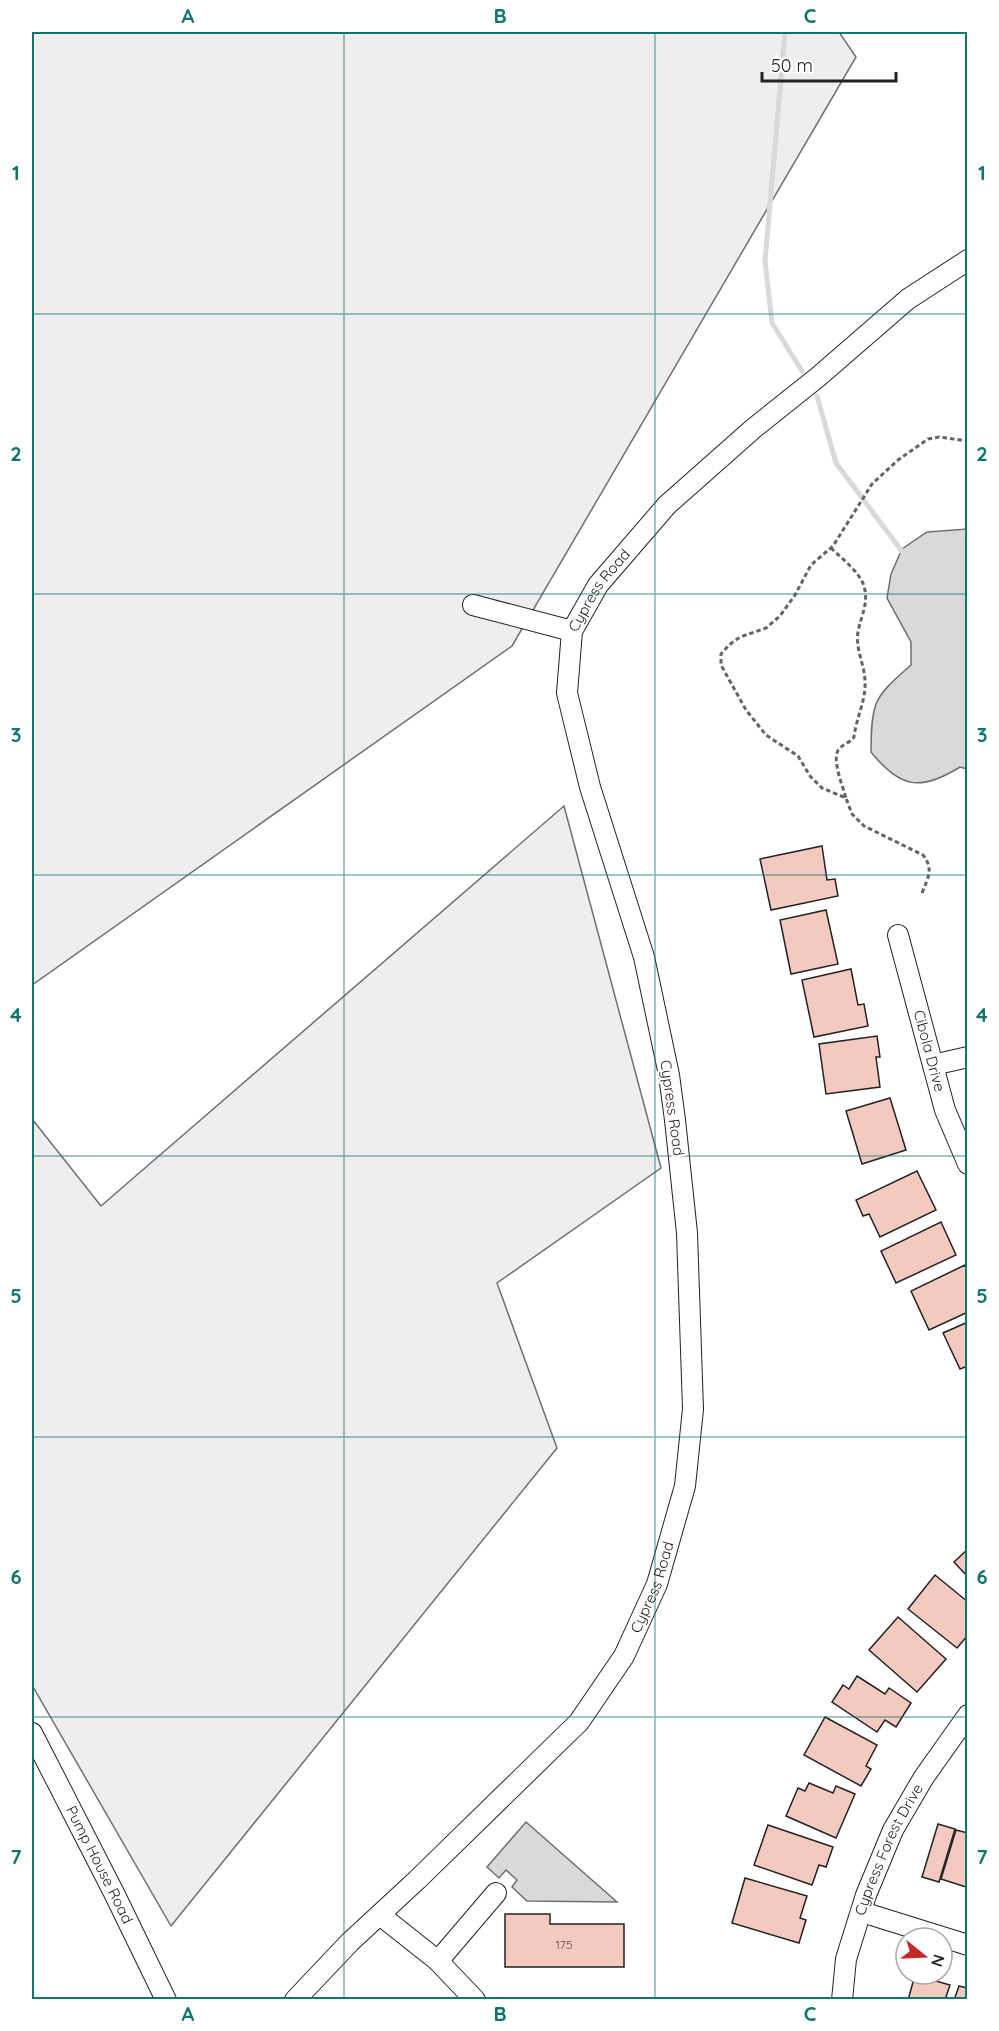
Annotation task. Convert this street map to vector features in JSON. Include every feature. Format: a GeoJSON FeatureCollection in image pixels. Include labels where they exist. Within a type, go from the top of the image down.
{"type":"FeatureCollection","features":[{"type":"Feature","properties":{"kind":"street","name":"Cypress Road"},"geometry":{"type":"LineString","coordinates":[[295,2000],[579,1722],[624,1656],[657,1584],[685,1486],[693,1409],[687,1233],[675,1120],[669,1075],[644,957],[590,787],[567,693],[572,631],[598,585],[667,505],[754,428],[819,377],[908,298],[968,260]]}},
{"type":"Feature","properties":{"kind":"street"},"geometry":{"type":"LineString","coordinates":[[473,605],[572,631]]}},
{"type":"Feature","properties":{"kind":"street","name":"Cibola Drive"},"geometry":{"type":"LineString","coordinates":[[898,935],[945,1110],[968,1164]]}},
{"type":"Feature","properties":{"kind":"street"},"geometry":{"type":"LineString","coordinates":[[933,1065],[968,1057]]}},
{"type":"Feature","properties":{"kind":"street","name":"Cypress Forest Drive"},"geometry":{"type":"LineString","coordinates":[[842,2000],[846,1959],[866,1895],[893,1830],[924,1777],[968,1715]]}},
{"type":"Feature","properties":{"kind":"street","name":"Pump House Road"},"geometry":{"type":"LineString","coordinates":[[32,1733],[166,2000]]}},
{"type":"Feature","properties":{"kind":"street"},"geometry":{"type":"LineString","coordinates":[[438,1961],[496,1893]]}},
{"type":"Feature","properties":{"kind":"street"},"geometry":{"type":"LineString","coordinates":[[862,1912],[968,1945]]}},
{"type":"Feature","properties":{"kind":"street"},"geometry":{"type":"LineString","coordinates":[[380,1915],[438,1961],[474,2000]]}},
{"type":"Feature","properties":{"kind":"path"},"geometry":{"type":"LineString","coordinates":[[846,798],[822,788],[810,776],[798,756],[766,735],[746,710],[721,665],[721,654],[740,637],[766,628],[780,616],[795,595],[811,565],[831,548],[872,484],[898,460],[928,440],[939,437],[968,441]]}},
{"type":"Feature","properties":{"kind":"path"},"geometry":{"type":"LineString","coordinates":[[831,548],[859,576],[866,598],[866,607],[858,632],[865,692],[854,737],[852,741],[840,748],[836,754],[836,762],[852,814],[864,826],[922,855],[929,863],[929,876],[922,892]]}},
{"type":"Feature","properties":{"kind":"shaded area"},"geometry":{"type":"Polygon","coordinates":[[[32,32],[839,32],[856,57],[512,646],[32,985],[32,32]]]}},
{"type":"Feature","properties":{"kind":"shaded area"},"geometry":{"type":"Polygon","coordinates":[[[967,529],[967,769],[960,767],[933,780],[922,783],[911,782],[892,773],[871,752],[872,721],[876,704],[887,688],[911,665],[911,642],[887,598],[891,574],[902,549],[927,532],[967,529]]]}},
{"type":"Feature","properties":{"kind":"shaded area"},"geometry":{"type":"Polygon","coordinates":[[[564,806],[661,1168],[497,1283],[557,1448],[171,1926],[32,1685],[32,1119],[101,1206],[564,806]]]}},
{"type":"Feature","properties":{"kind":"shaded area"},"geometry":{"type":"Polygon","coordinates":[[[526,1822],[617,1902],[527,1901],[512,1887],[517,1880],[506,1870],[499,1878],[487,1867],[526,1822]]]}},
{"type":"Feature","properties":{"kind":"building"},"geometry":{"type":"Polygon","coordinates":[[[822,846],[827,880],[835,879],[838,896],[771,910],[760,859],[822,846]]]}},
{"type":"Feature","properties":{"kind":"building"},"geometry":{"type":"Polygon","coordinates":[[[826,910],[838,964],[791,974],[780,920],[826,910]]]}},
{"type":"Feature","properties":{"kind":"building"},"geometry":{"type":"Polygon","coordinates":[[[851,969],[858,1005],[864,1004],[868,1026],[814,1037],[802,980],[851,969]]]}},
{"type":"Feature","properties":{"kind":"building"},"geometry":{"type":"Polygon","coordinates":[[[877,1036],[880,1057],[876,1057],[880,1087],[826,1094],[819,1044],[877,1036]]]}},
{"type":"Feature","properties":{"kind":"building"},"geometry":{"type":"Polygon","coordinates":[[[890,1098],[906,1150],[862,1164],[846,1111],[890,1098]]]}},
{"type":"Feature","properties":{"kind":"building"},"geometry":{"type":"Polygon","coordinates":[[[917,1171],[936,1210],[880,1237],[869,1214],[863,1216],[856,1200],[917,1171]]]}},
{"type":"Feature","properties":{"kind":"building"},"geometry":{"type":"Polygon","coordinates":[[[941,1222],[956,1255],[896,1283],[881,1251],[941,1222]]]}},
{"type":"Feature","properties":{"kind":"building"},"geometry":{"type":"Polygon","coordinates":[[[965,1265],[968,1270],[968,1312],[929,1330],[911,1291],[965,1265]]]}},
{"type":"Feature","properties":{"kind":"building"},"geometry":{"type":"Polygon","coordinates":[[[968,1322],[968,1366],[960,1369],[943,1333],[968,1322]]]}},
{"type":"Feature","properties":{"kind":"building"},"geometry":{"type":"Polygon","coordinates":[[[968,1549],[968,1577],[954,1562],[968,1549]]]}},
{"type":"Feature","properties":{"kind":"building"},"geometry":{"type":"Polygon","coordinates":[[[935,1575],[968,1602],[968,1635],[957,1648],[908,1609],[935,1575]]]}},
{"type":"Feature","properties":{"kind":"building"},"geometry":{"type":"Polygon","coordinates":[[[898,1617],[946,1659],[917,1692],[869,1650],[898,1617]]]}},
{"type":"Feature","properties":{"kind":"building"},"geometry":{"type":"Polygon","coordinates":[[[857,1676],[885,1694],[889,1688],[911,1703],[896,1727],[885,1720],[877,1732],[832,1702],[843,1685],[849,1689],[857,1676]]]}},
{"type":"Feature","properties":{"kind":"building"},"geometry":{"type":"Polygon","coordinates":[[[825,1717],[877,1745],[866,1766],[871,1769],[861,1786],[804,1755],[825,1717]]]}},
{"type":"Feature","properties":{"kind":"building"},"geometry":{"type":"Polygon","coordinates":[[[809,1783],[833,1793],[836,1786],[855,1794],[836,1838],[786,1816],[798,1788],[805,1791],[809,1783]]]}},
{"type":"Feature","properties":{"kind":"building"},"geometry":{"type":"Polygon","coordinates":[[[938,1824],[955,1829],[939,1882],[922,1877],[938,1824]]]}},
{"type":"Feature","properties":{"kind":"building"},"geometry":{"type":"Polygon","coordinates":[[[768,1825],[833,1847],[826,1867],[819,1865],[812,1885],[754,1865],[768,1825]]]}},
{"type":"Feature","properties":{"kind":"building"},"geometry":{"type":"Polygon","coordinates":[[[956,1830],[968,1833],[966,1887],[941,1879],[956,1830]]]}},
{"type":"Feature","properties":{"kind":"building"},"geometry":{"type":"Polygon","coordinates":[[[745,1878],[807,1896],[800,1918],[806,1920],[799,1943],[732,1923],[745,1878]]]}},
{"type":"Feature","properties":{"kind":"building"},"geometry":{"type":"Polygon","coordinates":[[[505,1914],[550,1914],[550,1924],[624,1924],[624,1967],[505,1967],[505,1914]]]}},
{"type":"Feature","properties":{"kind":"building"},"geometry":{"type":"Polygon","coordinates":[[[912,1986],[950,1986],[945,2000],[908,2000],[912,1986]]]}},
{"type":"Feature","properties":{"kind":"building"},"geometry":{"type":"Polygon","coordinates":[[[959,1986],[968,1988],[968,2000],[954,2000],[959,1986]]]}},
{"type":"Feature","properties":{"kind":"waterway"},"geometry":{"type":"LineString","coordinates":[[785,32],[765,261],[772,323],[802,371]]}},
{"type":"Feature","properties":{"kind":"waterway"},"geometry":{"type":"LineString","coordinates":[[817,396],[836,463],[904,554]]}}]}
